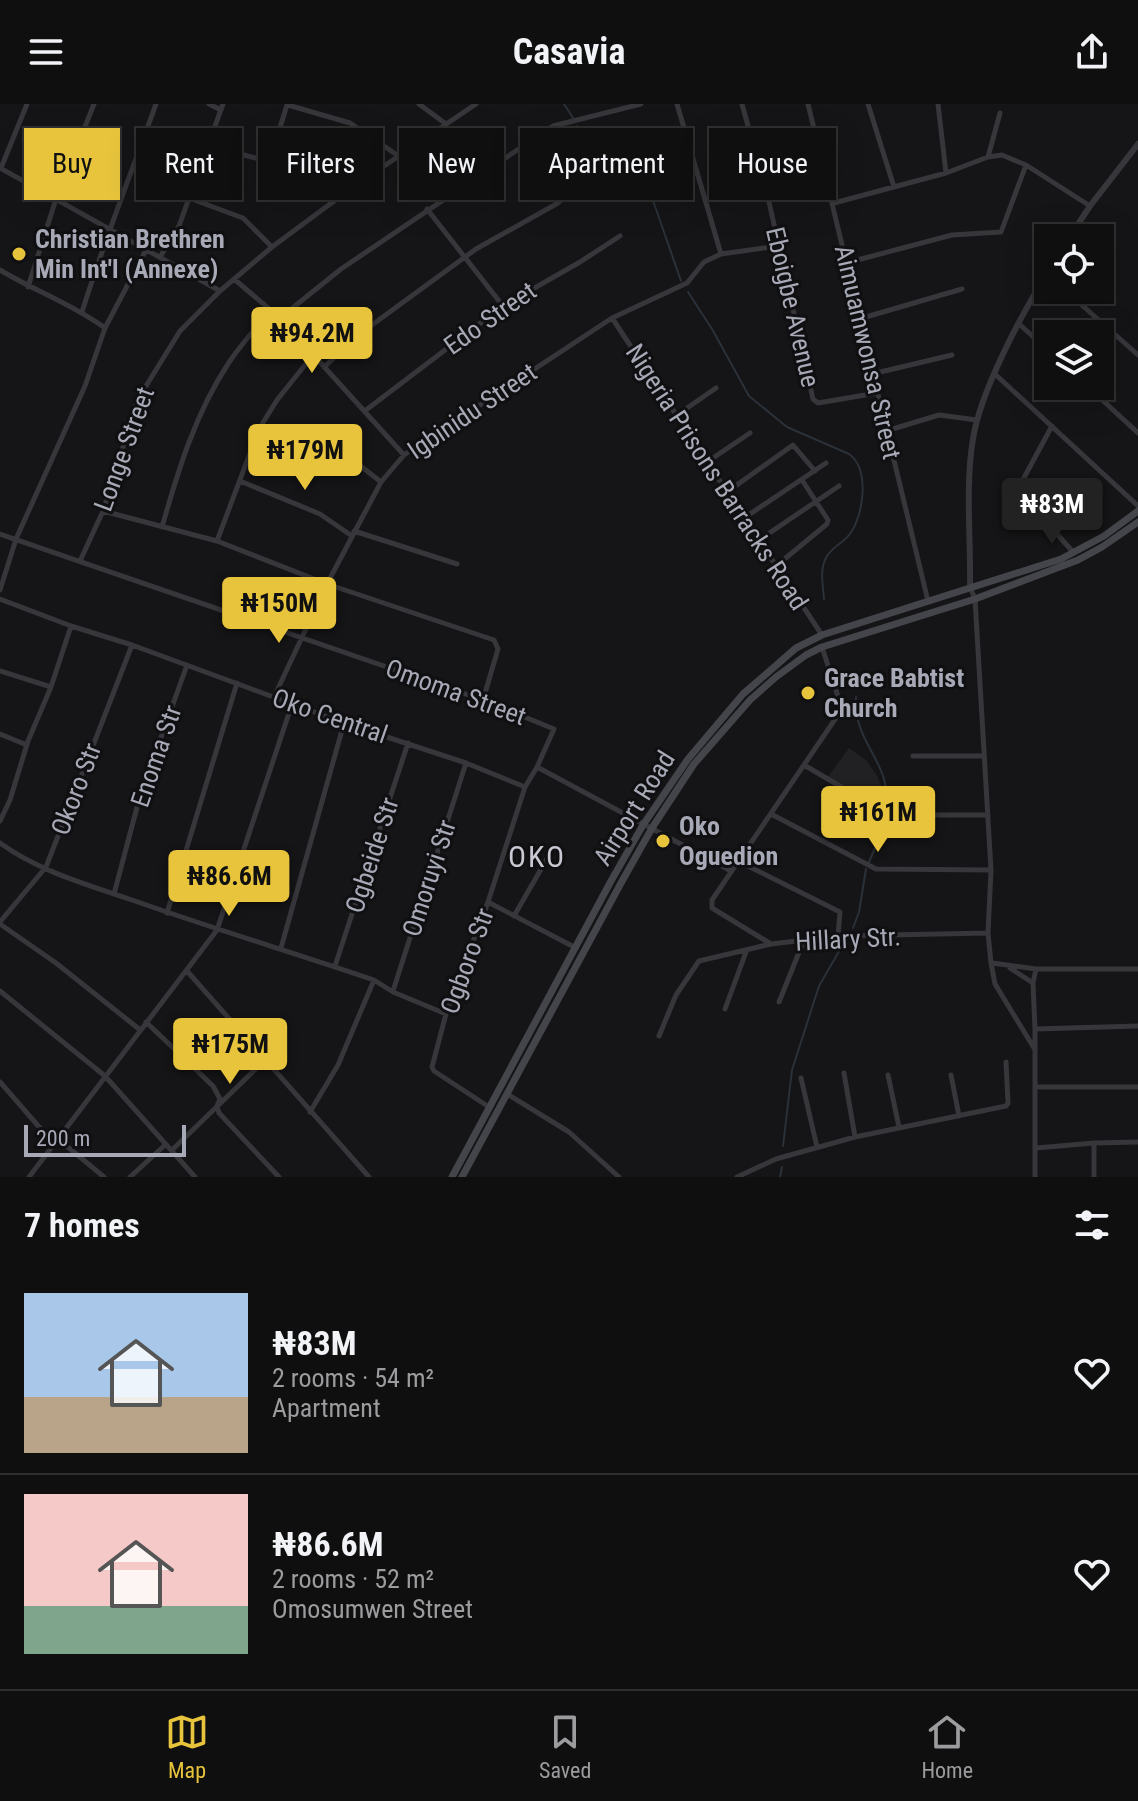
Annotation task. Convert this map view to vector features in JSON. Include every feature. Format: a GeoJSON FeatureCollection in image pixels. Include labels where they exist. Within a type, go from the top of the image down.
{"type":"FeatureCollection","features":[{"type":"Feature","properties":{"kind":"main road","name":"Airport Road"},"geometry":{"type":"LineString","coordinates":[[452,1177],[643,825],[688,759],[743,694],[796,648],[822,635],[1075,553],[1104,536],[1138,508]]}},
{"type":"Feature","properties":{"kind":"main road","name":"Airport Road"},"geometry":{"type":"LineString","coordinates":[[462,1177],[652,828],[694,764],[750,700],[776,677],[822,647],[975,599],[1078,560],[1138,522]]}},
{"type":"Feature","properties":{"kind":"street"},"geometry":{"type":"LineString","coordinates":[[24,181],[1,168],[27,104]]}},
{"type":"Feature","properties":{"kind":"street"},"geometry":{"type":"LineString","coordinates":[[84,128],[94,104]]}},
{"type":"Feature","properties":{"kind":"street"},"geometry":{"type":"LineString","coordinates":[[82,312],[156,104]]}},
{"type":"Feature","properties":{"kind":"street"},"geometry":{"type":"LineString","coordinates":[[209,104],[222,107],[215,128]]}},
{"type":"Feature","properties":{"kind":"street"},"geometry":{"type":"LineString","coordinates":[[280,128],[288,104],[350,123],[399,156]]}},
{"type":"Feature","properties":{"kind":"street"},"geometry":{"type":"LineString","coordinates":[[419,104],[446,124]]}},
{"type":"Feature","properties":{"kind":"street","name":"Longe Street"},"geometry":{"type":"LineString","coordinates":[[440,128],[476,104]]}},
{"type":"Feature","properties":{"kind":"street"},"geometry":{"type":"LineString","coordinates":[[280,318],[341,269],[553,126],[584,120],[618,107],[641,104]]}},
{"type":"Feature","properties":{"kind":"street"},"geometry":{"type":"LineString","coordinates":[[677,104],[721,254],[779,246]]}},
{"type":"Feature","properties":{"kind":"street","name":"Eboigbe Avenue"},"geometry":{"type":"LineString","coordinates":[[742,104],[815,402],[877,393]]}},
{"type":"Feature","properties":{"kind":"street","name":"Aimuamwonsa Street"},"geometry":{"type":"LineString","coordinates":[[808,104],[928,601]]}},
{"type":"Feature","properties":{"kind":"street"},"geometry":{"type":"LineString","coordinates":[[868,104],[894,187]]}},
{"type":"Feature","properties":{"kind":"street"},"geometry":{"type":"LineString","coordinates":[[938,104],[946,173]]}},
{"type":"Feature","properties":{"kind":"street"},"geometry":{"type":"LineString","coordinates":[[988,157],[1000,113]]}},
{"type":"Feature","properties":{"kind":"street"},"geometry":{"type":"LineString","coordinates":[[1078,224],[1138,144]]}},
{"type":"Feature","properties":{"kind":"street"},"geometry":{"type":"LineString","coordinates":[[834,203],[1002,155],[1026,165],[1090,206]]}},
{"type":"Feature","properties":{"kind":"street"},"geometry":{"type":"LineString","coordinates":[[846,263],[952,235],[1001,232],[1026,165]]}},
{"type":"Feature","properties":{"kind":"street"},"geometry":{"type":"LineString","coordinates":[[28,287],[56,200]]}},
{"type":"Feature","properties":{"kind":"street"},"geometry":{"type":"LineString","coordinates":[[58,200],[220,291]]}},
{"type":"Feature","properties":{"kind":"street"},"geometry":{"type":"LineString","coordinates":[[160,257],[179,226],[188,200]]}},
{"type":"Feature","properties":{"kind":"street"},"geometry":{"type":"LineString","coordinates":[[194,200],[243,218],[272,247]]}},
{"type":"Feature","properties":{"kind":"street","name":"Longe Street"},"geometry":{"type":"LineString","coordinates":[[79,561],[103,511],[138,399],[180,331],[234,279],[335,200]]}},
{"type":"Feature","properties":{"kind":"street"},"geometry":{"type":"LineString","coordinates":[[324,367],[365,330],[465,258],[561,200]]}},
{"type":"Feature","properties":{"kind":"street"},"geometry":{"type":"LineString","coordinates":[[427,209],[503,306]]}},
{"type":"Feature","properties":{"kind":"street","name":"Edo Street"},"geometry":{"type":"LineString","coordinates":[[366,410],[503,306],[620,236]]}},
{"type":"Feature","properties":{"kind":"street"},"geometry":{"type":"LineString","coordinates":[[0,590],[16,539],[85,386],[105,328],[146,250]]}},
{"type":"Feature","properties":{"kind":"street","name":"Igbinidu Street"},"geometry":{"type":"LineString","coordinates":[[274,697],[353,534],[381,482],[404,455],[612,318],[687,283],[704,262],[721,254]]}},
{"type":"Feature","properties":{"kind":"street"},"geometry":{"type":"LineString","coordinates":[[0,270],[82,312],[105,328]]}},
{"type":"Feature","properties":{"kind":"street"},"geometry":{"type":"LineString","coordinates":[[234,279],[280,318],[404,455]]}},
{"type":"Feature","properties":{"kind":"street"},"geometry":{"type":"LineString","coordinates":[[859,319],[962,289]]}},
{"type":"Feature","properties":{"kind":"street"},"geometry":{"type":"LineString","coordinates":[[1034,298],[1019,324],[977,420],[971,457],[970,587],[975,599],[988,815],[991,963],[995,984],[1034,1048]]}},
{"type":"Feature","properties":{"kind":"street"},"geometry":{"type":"LineString","coordinates":[[1081,304],[1138,355]]}},
{"type":"Feature","properties":{"kind":"street"},"geometry":{"type":"LineString","coordinates":[[162,527],[177,475],[202,409],[228,364],[271,311]]}},
{"type":"Feature","properties":{"kind":"street","name":"Nigeria Prisons Barracks Road"},"geometry":{"type":"LineString","coordinates":[[612,318],[822,635]]}},
{"type":"Feature","properties":{"kind":"street"},"geometry":{"type":"LineString","coordinates":[[1019,324],[1034,337]]}},
{"type":"Feature","properties":{"kind":"street"},"geometry":{"type":"LineString","coordinates":[[217,541],[259,429],[277,400],[313,355]]}},
{"type":"Feature","properties":{"kind":"street"},"geometry":{"type":"LineString","coordinates":[[872,374],[952,355]]}},
{"type":"Feature","properties":{"kind":"street"},"geometry":{"type":"LineString","coordinates":[[996,375],[1138,508]]}},
{"type":"Feature","properties":{"kind":"street"},"geometry":{"type":"LineString","coordinates":[[677,415],[716,388]]}},
{"type":"Feature","properties":{"kind":"street"},"geometry":{"type":"LineString","coordinates":[[1102,400],[1138,433]]}},
{"type":"Feature","properties":{"kind":"street"},"geometry":{"type":"LineString","coordinates":[[886,431],[939,415],[977,420]]}},
{"type":"Feature","properties":{"kind":"street"},"geometry":{"type":"LineString","coordinates":[[1052,426],[1020,485],[1022,495],[1075,553]]}},
{"type":"Feature","properties":{"kind":"street"},"geometry":{"type":"LineString","coordinates":[[302,431],[344,461],[358,464],[381,482]]}},
{"type":"Feature","properties":{"kind":"street"},"geometry":{"type":"LineString","coordinates":[[707,462],[750,433]]}},
{"type":"Feature","properties":{"kind":"street"},"geometry":{"type":"LineString","coordinates":[[727,492],[793,445],[815,471]]}},
{"type":"Feature","properties":{"kind":"street"},"geometry":{"type":"LineString","coordinates":[[744,518],[826,463]]}},
{"type":"Feature","properties":{"kind":"street"},"geometry":{"type":"LineString","coordinates":[[776,566],[827,524],[828,520],[802,480]]}},
{"type":"Feature","properties":{"kind":"street"},"geometry":{"type":"LineString","coordinates":[[240,481],[320,514],[353,534],[457,564]]}},
{"type":"Feature","properties":{"kind":"street"},"geometry":{"type":"LineString","coordinates":[[759,540],[839,486]]}},
{"type":"Feature","properties":{"kind":"street"},"geometry":{"type":"LineString","coordinates":[[103,511],[217,541],[327,584],[494,640],[498,649],[483,700]]}},
{"type":"Feature","properties":{"kind":"street","name":"Omoma Street"},"geometry":{"type":"LineString","coordinates":[[0,534],[483,700],[554,729],[537,767]]}},
{"type":"Feature","properties":{"kind":"street","name":"Oko Central"},"geometry":{"type":"LineString","coordinates":[[0,599],[344,723],[466,763],[525,787]]}},
{"type":"Feature","properties":{"kind":"street"},"geometry":{"type":"LineString","coordinates":[[0,821],[71,626]]}},
{"type":"Feature","properties":{"kind":"street","name":"Okoro Str"},"geometry":{"type":"LineString","coordinates":[[0,923],[46,867],[132,645]]}},
{"type":"Feature","properties":{"kind":"street"},"geometry":{"type":"LineString","coordinates":[[525,787],[537,767],[731,871],[842,709],[822,647]]}},
{"type":"Feature","properties":{"kind":"street","name":"Enoma Str"},"geometry":{"type":"LineString","coordinates":[[114,894],[140,796],[187,665]]}},
{"type":"Feature","properties":{"kind":"street"},"geometry":{"type":"LineString","coordinates":[[0,671],[51,687]]}},
{"type":"Feature","properties":{"kind":"street"},"geometry":{"type":"LineString","coordinates":[[167,913],[237,683]]}},
{"type":"Feature","properties":{"kind":"street"},"geometry":{"type":"LineString","coordinates":[[29,1177],[217,930],[292,704]]}},
{"type":"Feature","properties":{"kind":"street"},"geometry":{"type":"LineString","coordinates":[[281,948],[344,723]]}},
{"type":"Feature","properties":{"kind":"street"},"geometry":{"type":"LineString","coordinates":[[0,734],[27,745]]}},
{"type":"Feature","properties":{"kind":"street","name":"Ogbeide Str"},"geometry":{"type":"LineString","coordinates":[[335,967],[408,743]]}},
{"type":"Feature","properties":{"kind":"street"},"geometry":{"type":"LineString","coordinates":[[913,756],[984,756]]}},
{"type":"Feature","properties":{"kind":"street","name":"Omoruyi Str"},"geometry":{"type":"LineString","coordinates":[[393,992],[466,763]]}},
{"type":"Feature","properties":{"kind":"street"},"geometry":{"type":"LineString","coordinates":[[804,765],[889,815],[988,815]]}},
{"type":"Feature","properties":{"kind":"street","name":"Ogboro Str"},"geometry":{"type":"LineString","coordinates":[[490,1107],[432,1067],[446,1014],[488,902],[525,787]]}},
{"type":"Feature","properties":{"kind":"street"},"geometry":{"type":"LineString","coordinates":[[771,814],[876,869],[991,870]]}},
{"type":"Feature","properties":{"kind":"street"},"geometry":{"type":"LineString","coordinates":[[0,843],[15,854],[114,894],[374,980],[393,992],[446,1014]]}},
{"type":"Feature","properties":{"kind":"street"},"geometry":{"type":"LineString","coordinates":[[514,916],[548,857]]}},
{"type":"Feature","properties":{"kind":"street"},"geometry":{"type":"LineString","coordinates":[[738,861],[840,912],[838,936]]}},
{"type":"Feature","properties":{"kind":"street","name":"Hillary Str."},"geometry":{"type":"LineString","coordinates":[[731,871],[712,900],[712,908],[771,944],[838,936],[988,933]]}},
{"type":"Feature","properties":{"kind":"street"},"geometry":{"type":"LineString","coordinates":[[488,902],[577,949]]}},
{"type":"Feature","properties":{"kind":"street"},"geometry":{"type":"LineString","coordinates":[[0,923],[139,1029]]}},
{"type":"Feature","properties":{"kind":"street"},"geometry":{"type":"LineString","coordinates":[[779,1002],[804,940]]}},
{"type":"Feature","properties":{"kind":"street"},"geometry":{"type":"LineString","coordinates":[[659,1036],[676,995],[699,961],[771,944]]}},
{"type":"Feature","properties":{"kind":"street"},"geometry":{"type":"LineString","coordinates":[[725,1009],[746,951]]}},
{"type":"Feature","properties":{"kind":"street"},"geometry":{"type":"LineString","coordinates":[[991,963],[1036,969],[1138,969]]}},
{"type":"Feature","properties":{"kind":"street"},"geometry":{"type":"LineString","coordinates":[[1009,967],[1033,983]]}},
{"type":"Feature","properties":{"kind":"street"},"geometry":{"type":"LineString","coordinates":[[1035,1177],[1033,983],[1036,969]]}},
{"type":"Feature","properties":{"kind":"street"},"geometry":{"type":"LineString","coordinates":[[186,971],[369,1177]]}},
{"type":"Feature","properties":{"kind":"street"},"geometry":{"type":"LineString","coordinates":[[310,1112],[338,1065],[374,980]]}},
{"type":"Feature","properties":{"kind":"street"},"geometry":{"type":"LineString","coordinates":[[0,991],[105,1076],[195,1177]]}},
{"type":"Feature","properties":{"kind":"street"},"geometry":{"type":"LineString","coordinates":[[146,1022],[213,1086],[220,1099],[217,1106],[219,1113],[279,1177]]}},
{"type":"Feature","properties":{"kind":"street"},"geometry":{"type":"LineString","coordinates":[[1035,1029],[1138,1026]]}},
{"type":"Feature","properties":{"kind":"street"},"geometry":{"type":"LineString","coordinates":[[172,1150],[266,1059]]}},
{"type":"Feature","properties":{"kind":"street"},"geometry":{"type":"LineString","coordinates":[[737,1177],[776,1159],[817,1147],[1006,1106],[1006,1062]]}},
{"type":"Feature","properties":{"kind":"street"},"geometry":{"type":"LineString","coordinates":[[844,1073],[855,1137]]}},
{"type":"Feature","properties":{"kind":"street"},"geometry":{"type":"LineString","coordinates":[[888,1075],[899,1127]]}},
{"type":"Feature","properties":{"kind":"street"},"geometry":{"type":"LineString","coordinates":[[951,1075],[959,1116]]}},
{"type":"Feature","properties":{"kind":"street"},"geometry":{"type":"LineString","coordinates":[[801,1078],[817,1147]]}},
{"type":"Feature","properties":{"kind":"street"},"geometry":{"type":"LineString","coordinates":[[0,1082],[55,1141],[104,1177]]}},
{"type":"Feature","properties":{"kind":"street"},"geometry":{"type":"LineString","coordinates":[[1036,1087],[1138,1087]]}},
{"type":"Feature","properties":{"kind":"street"},"geometry":{"type":"LineString","coordinates":[[507,1094],[569,1132],[619,1177]]}},
{"type":"Feature","properties":{"kind":"street"},"geometry":{"type":"LineString","coordinates":[[1036,1148],[1138,1142]]}},
{"type":"Feature","properties":{"kind":"street"},"geometry":{"type":"LineString","coordinates":[[1094,1143],[1094,1177]]}},
{"type":"Feature","properties":{"kind":"street"},"geometry":{"type":"LineString","coordinates":[[130,1177],[165,1145]]}},
{"type":"Feature","properties":{"kind":"shaded area"},"geometry":{"type":"Polygon","coordinates":[[[849,748],[867,761],[877,776],[883,789],[880,805],[828,777],[849,748]]]}},
{"type":"Feature","properties":{"kind":"waterway"},"geometry":{"type":"LineString","coordinates":[[564,104],[573,118]]}},
{"type":"Feature","properties":{"kind":"waterway"},"geometry":{"type":"LineString","coordinates":[[577,126],[592,150],[610,164],[630,172],[649,189],[681,281]]}},
{"type":"Feature","properties":{"kind":"waterway"},"geometry":{"type":"LineString","coordinates":[[688,292],[749,396],[787,427],[849,454],[860,470],[862,493],[858,516],[849,535],[827,556],[822,577],[824,599]]}},
{"type":"Feature","properties":{"kind":"waterway"},"geometry":{"type":"LineString","coordinates":[[856,697],[860,728],[884,778],[886,809]]}},
{"type":"Feature","properties":{"kind":"waterway"},"geometry":{"type":"LineString","coordinates":[[869,862],[882,832],[884,817]]}},
{"type":"Feature","properties":{"kind":"waterway"},"geometry":{"type":"LineString","coordinates":[[853,928],[859,912],[866,869]]}},
{"type":"Feature","properties":{"kind":"waterway"},"geometry":{"type":"LineString","coordinates":[[783,1146],[792,1070],[819,986],[845,941]]}},
{"type":"Feature","properties":{"kind":"waterway"},"geometry":{"type":"LineString","coordinates":[[780,1177],[782,1167]]}},
{"type":"Feature","properties":{"kind":"place","name":"Christian Brethren Min Int'l (Annexe)"},"geometry":{"type":"Point","coordinates":[19,254]}},
{"type":"Feature","properties":{"kind":"place","name":"Grace Babtist Church"},"geometry":{"type":"Point","coordinates":[808,693]}},
{"type":"Feature","properties":{"kind":"place","name":"Oko Oguedion"},"geometry":{"type":"Point","coordinates":[663,841]}},
{"type":"Feature","properties":{"kind":"district","name":"OKO"},"geometry":{"type":"Point","coordinates":[537,856]}}]}
